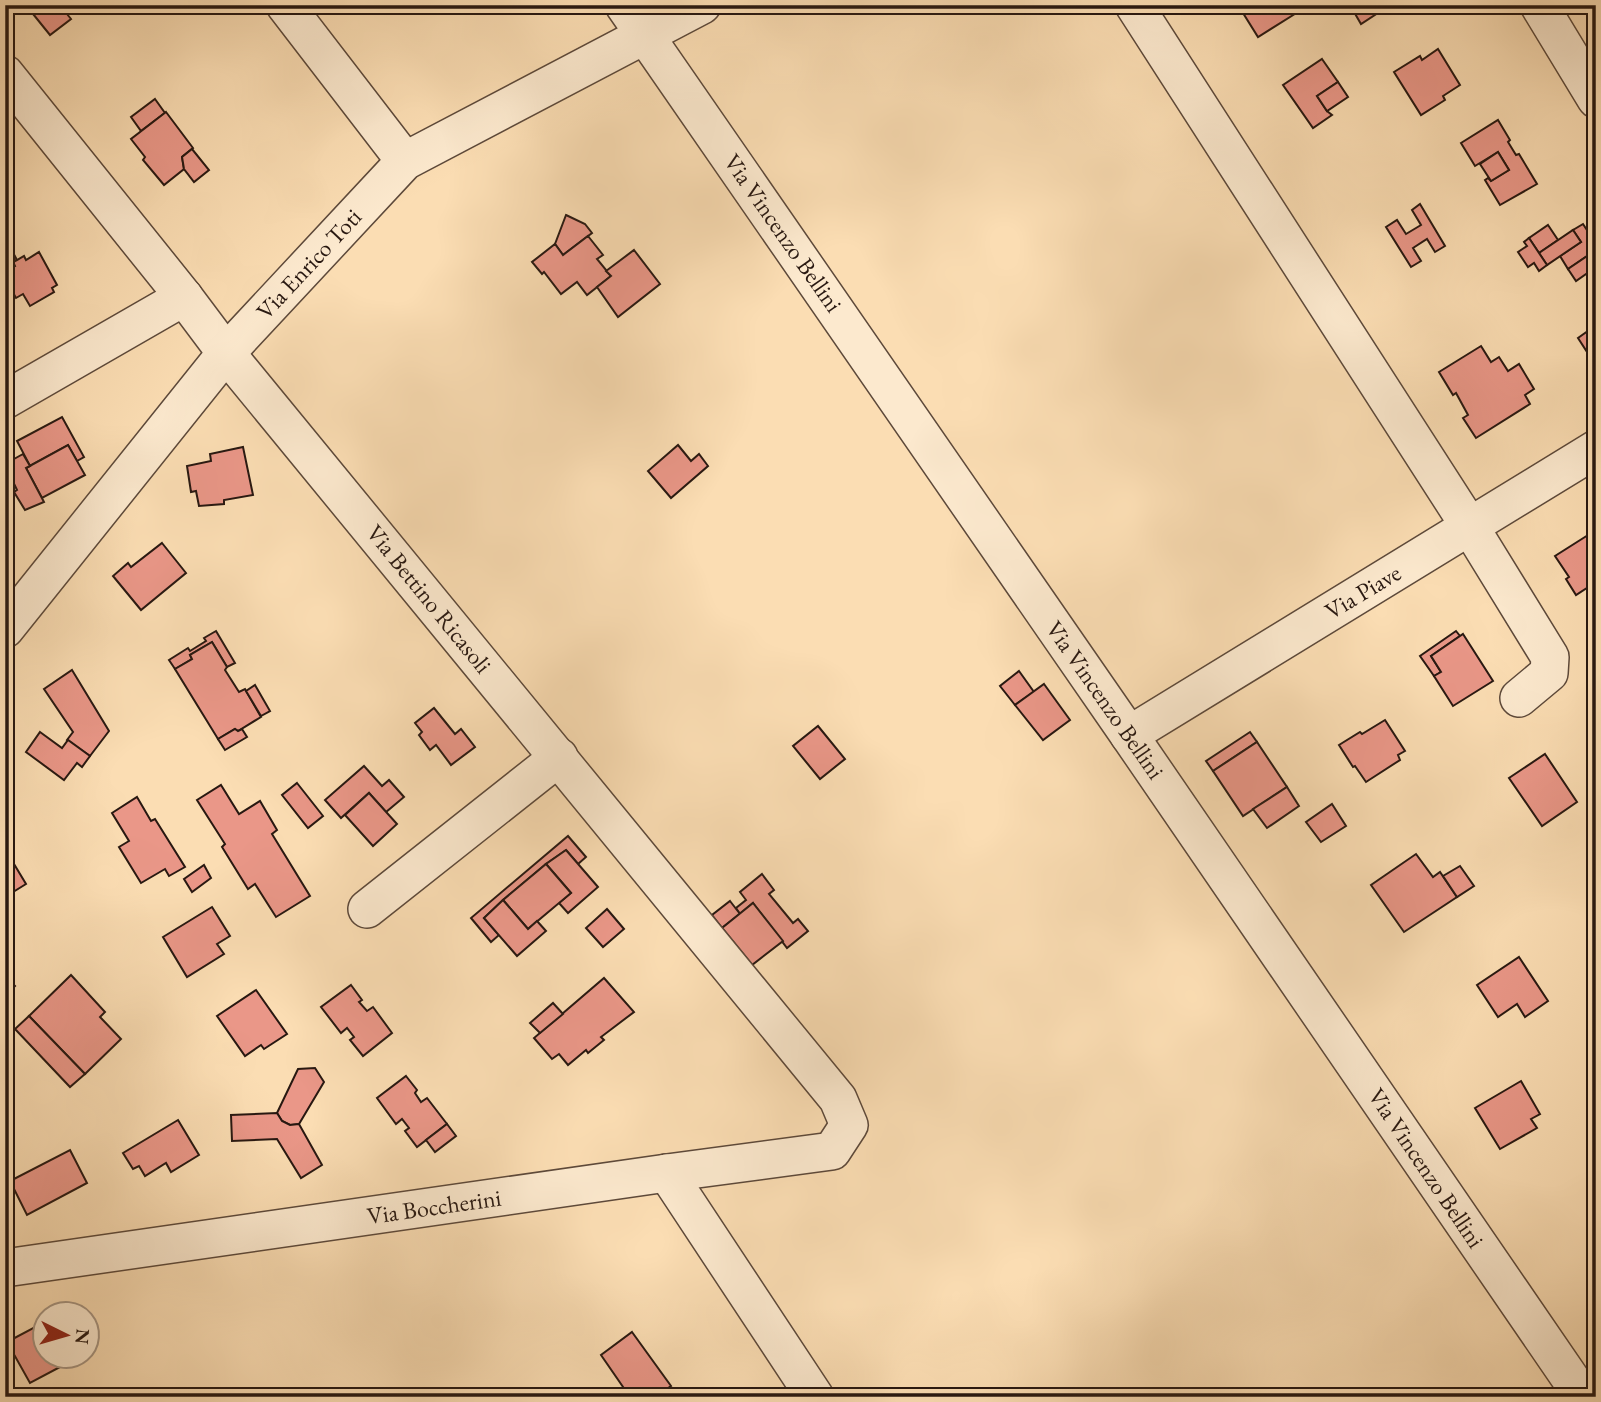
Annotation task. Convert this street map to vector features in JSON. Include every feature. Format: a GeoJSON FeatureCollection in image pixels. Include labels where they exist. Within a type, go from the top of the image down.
{"type":"FeatureCollection","features":[{"type":"Feature","properties":{"kind":"street"},"geometry":{"type":"LineString","coordinates":[[285,5],[405,161]]}},
{"type":"Feature","properties":{"kind":"street","name":"Via Vincenzo Bellini"},"geometry":{"type":"LineString","coordinates":[[624,5],[1583,1397]]}},
{"type":"Feature","properties":{"kind":"street","name":"Via Enrico Toti"},"geometry":{"type":"LineString","coordinates":[[5,629],[226,353],[405,161],[702,5]]}},
{"type":"Feature","properties":{"kind":"street"},"geometry":{"type":"LineString","coordinates":[[1134,5],[1470,527],[1550,657],[1549,673],[1519,698]]}},
{"type":"Feature","properties":{"kind":"street"},"geometry":{"type":"LineString","coordinates":[[1539,5],[1596,99]]}},
{"type":"Feature","properties":{"kind":"street","name":"Via Bettino Ricasoli"},"geometry":{"type":"LineString","coordinates":[[5,74],[226,353],[838,1100],[849,1125]]}},
{"type":"Feature","properties":{"kind":"street"},"geometry":{"type":"LineString","coordinates":[[5,400],[184,297]]}},
{"type":"Feature","properties":{"kind":"street","name":"Via Piave"},"geometry":{"type":"LineString","coordinates":[[1129,735],[1596,449]]}},
{"type":"Feature","properties":{"kind":"street"},"geometry":{"type":"LineString","coordinates":[[367,909],[559,757]]}},
{"type":"Feature","properties":{"kind":"street","name":"Via Boccherini"},"geometry":{"type":"LineString","coordinates":[[5,1268],[667,1173],[832,1152],[849,1125]]}},
{"type":"Feature","properties":{"kind":"street"},"geometry":{"type":"LineString","coordinates":[[667,1173],[815,1397]]}},
{"type":"Feature","properties":{"kind":"building"},"geometry":{"type":"Polygon","coordinates":[[[33,5],[78,5],[67,14],[71,19],[50,35],[29,9],[33,5]]]}},
{"type":"Feature","properties":{"kind":"building"},"geometry":{"type":"Polygon","coordinates":[[[1238,5],[1294,5],[1298,12],[1258,37],[1238,5]]]}},
{"type":"Feature","properties":{"kind":"building"},"geometry":{"type":"Polygon","coordinates":[[[1350,5],[1390,5],[1361,24],[1350,5]]]}},
{"type":"Feature","properties":{"kind":"building"},"geometry":{"type":"Polygon","coordinates":[[[1438,49],[1460,85],[1443,96],[1445,100],[1421,115],[1394,72],[1420,56],[1422,60],[1438,49]]]}},
{"type":"Feature","properties":{"kind":"building"},"geometry":{"type":"Polygon","coordinates":[[[1322,59],[1338,82],[1317,96],[1332,115],[1313,128],[1283,85],[1322,59]]]}},
{"type":"Feature","properties":{"kind":"building"},"geometry":{"type":"Polygon","coordinates":[[[1338,82],[1348,97],[1327,111],[1317,96],[1338,82]]]}},
{"type":"Feature","properties":{"kind":"building"},"geometry":{"type":"Polygon","coordinates":[[[155,99],[165,113],[141,131],[131,117],[155,99]]]}},
{"type":"Feature","properties":{"kind":"building"},"geometry":{"type":"Polygon","coordinates":[[[166,112],[193,148],[182,157],[184,169],[164,185],[143,160],[145,157],[131,139],[166,112]]]}},
{"type":"Feature","properties":{"kind":"building"},"geometry":{"type":"Polygon","coordinates":[[[1498,120],[1510,140],[1508,142],[1516,155],[1519,154],[1537,184],[1500,205],[1485,180],[1488,178],[1491,181],[1509,170],[1498,152],[1475,166],[1461,143],[1498,120]]]}},
{"type":"Feature","properties":{"kind":"building"},"geometry":{"type":"Polygon","coordinates":[[[192,149],[209,170],[194,182],[184,169],[182,157],[192,149]]]}},
{"type":"Feature","properties":{"kind":"building"},"geometry":{"type":"Polygon","coordinates":[[[1498,152],[1509,170],[1491,181],[1480,164],[1498,152]]]}},
{"type":"Feature","properties":{"kind":"building"},"geometry":{"type":"Polygon","coordinates":[[[1420,204],[1445,246],[1435,252],[1427,239],[1413,248],[1421,261],[1411,267],[1386,227],[1397,220],[1406,234],[1421,225],[1412,210],[1420,204]]]}},
{"type":"Feature","properties":{"kind":"building"},"geometry":{"type":"Polygon","coordinates":[[[566,215],[585,224],[592,233],[563,255],[555,244],[566,215]]]}},
{"type":"Feature","properties":{"kind":"building"},"geometry":{"type":"Polygon","coordinates":[[[1583,224],[1596,244],[1596,250],[1568,269],[1560,256],[1581,242],[1573,230],[1583,224]]]}},
{"type":"Feature","properties":{"kind":"building"},"geometry":{"type":"Polygon","coordinates":[[[1548,225],[1558,240],[1539,253],[1529,238],[1548,225]]]}},
{"type":"Feature","properties":{"kind":"building"},"geometry":{"type":"Polygon","coordinates":[[[1573,230],[1581,242],[1547,265],[1539,253],[1573,230]]]}},
{"type":"Feature","properties":{"kind":"building"},"geometry":{"type":"Polygon","coordinates":[[[588,236],[603,255],[597,259],[611,276],[587,295],[577,282],[561,294],[544,272],[542,274],[532,262],[555,244],[563,255],[588,236]]]}},
{"type":"Feature","properties":{"kind":"building"},"geometry":{"type":"Polygon","coordinates":[[[1529,238],[1547,265],[1539,271],[1534,263],[1528,267],[1518,252],[1527,246],[1524,242],[1529,238]]]}},
{"type":"Feature","properties":{"kind":"building"},"geometry":{"type":"Polygon","coordinates":[[[9,245],[17,260],[13,262],[15,266],[5,271],[5,247],[9,245]]]}},
{"type":"Feature","properties":{"kind":"building"},"geometry":{"type":"Polygon","coordinates":[[[634,250],[660,284],[618,317],[597,287],[611,276],[606,271],[634,250]]]}},
{"type":"Feature","properties":{"kind":"building"},"geometry":{"type":"Polygon","coordinates":[[[1596,250],[1596,267],[1576,281],[1568,269],[1596,250]]]}},
{"type":"Feature","properties":{"kind":"building"},"geometry":{"type":"Polygon","coordinates":[[[39,252],[57,285],[52,288],[54,292],[30,306],[23,294],[16,298],[5,278],[5,271],[15,266],[13,262],[24,256],[26,260],[39,252]]]}},
{"type":"Feature","properties":{"kind":"building"},"geometry":{"type":"Polygon","coordinates":[[[1596,320],[1596,350],[1589,355],[1578,338],[1592,328],[1589,324],[1596,320]]]}},
{"type":"Feature","properties":{"kind":"building"},"geometry":{"type":"Polygon","coordinates":[[[1481,346],[1491,362],[1499,357],[1508,371],[1519,364],[1534,389],[1525,395],[1530,404],[1476,438],[1463,418],[1468,415],[1456,393],[1453,395],[1439,372],[1481,346]]]}},
{"type":"Feature","properties":{"kind":"building"},"geometry":{"type":"Polygon","coordinates":[[[62,417],[84,457],[77,461],[68,445],[30,466],[17,441],[62,417]]]}},
{"type":"Feature","properties":{"kind":"building"},"geometry":{"type":"Polygon","coordinates":[[[68,445],[85,475],[42,498],[26,468],[68,445]]]}},
{"type":"Feature","properties":{"kind":"building"},"geometry":{"type":"Polygon","coordinates":[[[678,445],[691,461],[699,454],[708,466],[671,498],[648,471],[678,445]]]}},
{"type":"Feature","properties":{"kind":"building"},"geometry":{"type":"Polygon","coordinates":[[[243,447],[253,495],[224,500],[224,504],[199,506],[196,491],[191,492],[187,466],[211,461],[210,454],[243,447]]]}},
{"type":"Feature","properties":{"kind":"building"},"geometry":{"type":"Polygon","coordinates":[[[23,454],[30,466],[26,468],[44,502],[25,510],[14,492],[17,490],[5,465],[23,454]]]}},
{"type":"Feature","properties":{"kind":"building"},"geometry":{"type":"Polygon","coordinates":[[[1596,530],[1596,582],[1576,595],[1566,579],[1569,577],[1555,556],[1596,530]]]}},
{"type":"Feature","properties":{"kind":"building"},"geometry":{"type":"Polygon","coordinates":[[[162,543],[186,573],[141,610],[113,576],[128,563],[131,567],[162,543]]]}},
{"type":"Feature","properties":{"kind":"building"},"geometry":{"type":"Polygon","coordinates":[[[216,631],[235,663],[227,667],[212,642],[190,655],[192,659],[175,669],[169,660],[188,648],[190,651],[216,631]]]}},
{"type":"Feature","properties":{"kind":"building"},"geometry":{"type":"Polygon","coordinates":[[[1456,631],[1460,636],[1431,656],[1441,672],[1434,676],[1420,656],[1456,631]]]}},
{"type":"Feature","properties":{"kind":"building"},"geometry":{"type":"Polygon","coordinates":[[[1463,634],[1493,681],[1453,706],[1434,676],[1441,672],[1431,656],[1463,634]]]}},
{"type":"Feature","properties":{"kind":"building"},"geometry":{"type":"Polygon","coordinates":[[[212,642],[239,692],[245,689],[261,717],[218,739],[175,669],[192,659],[190,655],[212,642]]]}},
{"type":"Feature","properties":{"kind":"building"},"geometry":{"type":"Polygon","coordinates":[[[72,670],[109,731],[90,756],[67,740],[73,732],[44,689],[72,670]]]}},
{"type":"Feature","properties":{"kind":"building"},"geometry":{"type":"Polygon","coordinates":[[[1019,671],[1034,692],[1015,705],[1000,686],[1019,671]]]}},
{"type":"Feature","properties":{"kind":"building"},"geometry":{"type":"Polygon","coordinates":[[[1044,684],[1070,720],[1043,740],[1015,705],[1044,684]]]}},
{"type":"Feature","properties":{"kind":"building"},"geometry":{"type":"Polygon","coordinates":[[[255,685],[270,711],[261,716],[246,691],[255,685]]]}},
{"type":"Feature","properties":{"kind":"building"},"geometry":{"type":"Polygon","coordinates":[[[434,708],[455,734],[461,729],[475,747],[451,765],[436,745],[430,750],[419,735],[422,732],[415,723],[434,708]]]}},
{"type":"Feature","properties":{"kind":"building"},"geometry":{"type":"Polygon","coordinates":[[[1385,720],[1405,751],[1398,755],[1400,760],[1366,782],[1339,745],[1385,720]]]}},
{"type":"Feature","properties":{"kind":"building"},"geometry":{"type":"Polygon","coordinates":[[[818,726],[845,759],[820,779],[793,746],[818,726]]]}},
{"type":"Feature","properties":{"kind":"building"},"geometry":{"type":"Polygon","coordinates":[[[235,729],[242,729],[247,737],[225,750],[218,739],[235,729]]]}},
{"type":"Feature","properties":{"kind":"building"},"geometry":{"type":"Polygon","coordinates":[[[40,732],[62,748],[68,740],[90,756],[82,767],[77,763],[64,780],[26,752],[40,732]]]}},
{"type":"Feature","properties":{"kind":"building"},"geometry":{"type":"Polygon","coordinates":[[[1250,732],[1257,742],[1213,771],[1206,761],[1250,732]]]}},
{"type":"Feature","properties":{"kind":"building"},"geometry":{"type":"Polygon","coordinates":[[[1257,742],[1287,787],[1243,816],[1213,771],[1257,742]]]}},
{"type":"Feature","properties":{"kind":"building"},"geometry":{"type":"Polygon","coordinates":[[[1545,754],[1577,802],[1542,826],[1509,778],[1545,754]]]}},
{"type":"Feature","properties":{"kind":"building"},"geometry":{"type":"Polygon","coordinates":[[[364,766],[382,786],[389,780],[404,797],[386,812],[369,793],[341,818],[325,800],[364,766]]]}},
{"type":"Feature","properties":{"kind":"building"},"geometry":{"type":"Polygon","coordinates":[[[297,783],[323,816],[308,828],[282,795],[297,783]]]}},
{"type":"Feature","properties":{"kind":"building"},"geometry":{"type":"Polygon","coordinates":[[[221,785],[239,814],[260,801],[277,830],[272,834],[310,896],[276,917],[255,884],[248,889],[222,847],[225,844],[197,800],[221,785]]]}},
{"type":"Feature","properties":{"kind":"building"},"geometry":{"type":"Polygon","coordinates":[[[1287,787],[1299,806],[1267,828],[1253,809],[1287,787]]]}},
{"type":"Feature","properties":{"kind":"building"},"geometry":{"type":"Polygon","coordinates":[[[369,793],[397,824],[373,846],[345,815],[369,793]]]}},
{"type":"Feature","properties":{"kind":"building"},"geometry":{"type":"Polygon","coordinates":[[[137,797],[151,821],[155,819],[185,867],[169,876],[165,869],[141,883],[119,847],[129,841],[112,813],[137,797]]]}},
{"type":"Feature","properties":{"kind":"building"},"geometry":{"type":"Polygon","coordinates":[[[1332,804],[1346,826],[1321,842],[1306,822],[1332,804]]]}},
{"type":"Feature","properties":{"kind":"building"},"geometry":{"type":"Polygon","coordinates":[[[568,836],[586,857],[578,864],[566,850],[503,900],[484,918],[499,935],[491,942],[471,918],[568,836]]]}},
{"type":"Feature","properties":{"kind":"building"},"geometry":{"type":"Polygon","coordinates":[[[5,849],[26,884],[5,897],[5,849]]]}},
{"type":"Feature","properties":{"kind":"building"},"geometry":{"type":"Polygon","coordinates":[[[566,850],[598,887],[568,913],[559,903],[571,893],[546,864],[566,850]]]}},
{"type":"Feature","properties":{"kind":"building"},"geometry":{"type":"Polygon","coordinates":[[[1416,854],[1433,877],[1440,872],[1457,897],[1404,932],[1371,885],[1416,854]]]}},
{"type":"Feature","properties":{"kind":"building"},"geometry":{"type":"Polygon","coordinates":[[[546,864],[571,893],[528,929],[503,900],[546,864]]]}},
{"type":"Feature","properties":{"kind":"building"},"geometry":{"type":"Polygon","coordinates":[[[204,865],[211,878],[192,892],[184,879],[204,865]]]}},
{"type":"Feature","properties":{"kind":"building"},"geometry":{"type":"Polygon","coordinates":[[[1460,866],[1474,886],[1457,897],[1443,876],[1460,866]]]}},
{"type":"Feature","properties":{"kind":"building"},"geometry":{"type":"Polygon","coordinates":[[[762,874],[774,890],[769,894],[793,923],[798,919],[808,931],[787,948],[753,903],[740,914],[736,908],[746,900],[740,892],[762,874]]]}},
{"type":"Feature","properties":{"kind":"building"},"geometry":{"type":"Polygon","coordinates":[[[503,900],[528,929],[537,921],[546,931],[517,956],[484,918],[503,900]]]}},
{"type":"Feature","properties":{"kind":"building"},"geometry":{"type":"Polygon","coordinates":[[[730,901],[740,914],[722,928],[712,915],[730,901]]]}},
{"type":"Feature","properties":{"kind":"building"},"geometry":{"type":"Polygon","coordinates":[[[753,903],[783,941],[752,965],[722,928],[753,903]]]}},
{"type":"Feature","properties":{"kind":"building"},"geometry":{"type":"Polygon","coordinates":[[[212,907],[230,936],[217,944],[224,954],[187,977],[163,937],[212,907]]]}},
{"type":"Feature","properties":{"kind":"building"},"geometry":{"type":"Polygon","coordinates":[[[607,909],[624,929],[603,947],[586,928],[607,909]]]}},
{"type":"Feature","properties":{"kind":"building"},"geometry":{"type":"Polygon","coordinates":[[[1519,957],[1548,1001],[1525,1017],[1517,1004],[1498,1017],[1477,985],[1519,957]]]}},
{"type":"Feature","properties":{"kind":"building"},"geometry":{"type":"Polygon","coordinates":[[[71,975],[105,1012],[100,1017],[121,1039],[85,1074],[29,1016],[71,975]]]}},
{"type":"Feature","properties":{"kind":"building"},"geometry":{"type":"Polygon","coordinates":[[[5,976],[15,986],[5,996],[5,976]]]}},
{"type":"Feature","properties":{"kind":"building"},"geometry":{"type":"Polygon","coordinates":[[[604,978],[634,1012],[601,1037],[604,1040],[588,1053],[586,1050],[568,1065],[559,1054],[552,1059],[534,1038],[604,978]]]}},
{"type":"Feature","properties":{"kind":"building"},"geometry":{"type":"Polygon","coordinates":[[[351,985],[362,1000],[359,1002],[367,1011],[373,1007],[392,1033],[363,1056],[350,1040],[354,1037],[347,1028],[341,1033],[321,1007],[351,985]]]}},
{"type":"Feature","properties":{"kind":"building"},"geometry":{"type":"Polygon","coordinates":[[[256,990],[287,1034],[264,1049],[261,1045],[245,1056],[217,1016],[256,990]]]}},
{"type":"Feature","properties":{"kind":"building"},"geometry":{"type":"Polygon","coordinates":[[[553,1003],[563,1014],[540,1033],[530,1023],[553,1003]]]}},
{"type":"Feature","properties":{"kind":"building"},"geometry":{"type":"Polygon","coordinates":[[[29,1016],[85,1074],[70,1087],[15,1029],[29,1016]]]}},
{"type":"Feature","properties":{"kind":"building"},"geometry":{"type":"Polygon","coordinates":[[[315,1068],[324,1082],[299,1124],[290,1125],[282,1121],[277,1113],[298,1069],[315,1068]]]}},
{"type":"Feature","properties":{"kind":"building"},"geometry":{"type":"Polygon","coordinates":[[[406,1076],[417,1090],[415,1093],[421,1102],[427,1098],[447,1124],[417,1147],[405,1131],[409,1128],[402,1119],[396,1124],[377,1098],[406,1076]]]}},
{"type":"Feature","properties":{"kind":"building"},"geometry":{"type":"Polygon","coordinates":[[[1521,1081],[1540,1114],[1531,1119],[1537,1128],[1500,1149],[1475,1108],[1521,1081]]]}},
{"type":"Feature","properties":{"kind":"building"},"geometry":{"type":"Polygon","coordinates":[[[277,1113],[282,1121],[290,1125],[299,1124],[322,1165],[301,1178],[277,1139],[232,1141],[231,1115],[277,1113]]]}},
{"type":"Feature","properties":{"kind":"building"},"geometry":{"type":"Polygon","coordinates":[[[178,1120],[199,1155],[171,1172],[166,1163],[145,1176],[139,1166],[133,1169],[123,1153],[178,1120]]]}},
{"type":"Feature","properties":{"kind":"building"},"geometry":{"type":"Polygon","coordinates":[[[447,1124],[456,1136],[435,1152],[426,1140],[447,1124]]]}},
{"type":"Feature","properties":{"kind":"building"},"geometry":{"type":"Polygon","coordinates":[[[70,1150],[87,1183],[27,1215],[10,1181],[70,1150]]]}},
{"type":"Feature","properties":{"kind":"building"},"geometry":{"type":"Polygon","coordinates":[[[32,1329],[32,1370],[54,1370],[30,1383],[7,1342],[32,1329]]]}},
{"type":"Feature","properties":{"kind":"building"},"geometry":{"type":"Polygon","coordinates":[[[632,1332],[671,1386],[655,1397],[630,1397],[601,1355],[632,1332]]]}}]}
